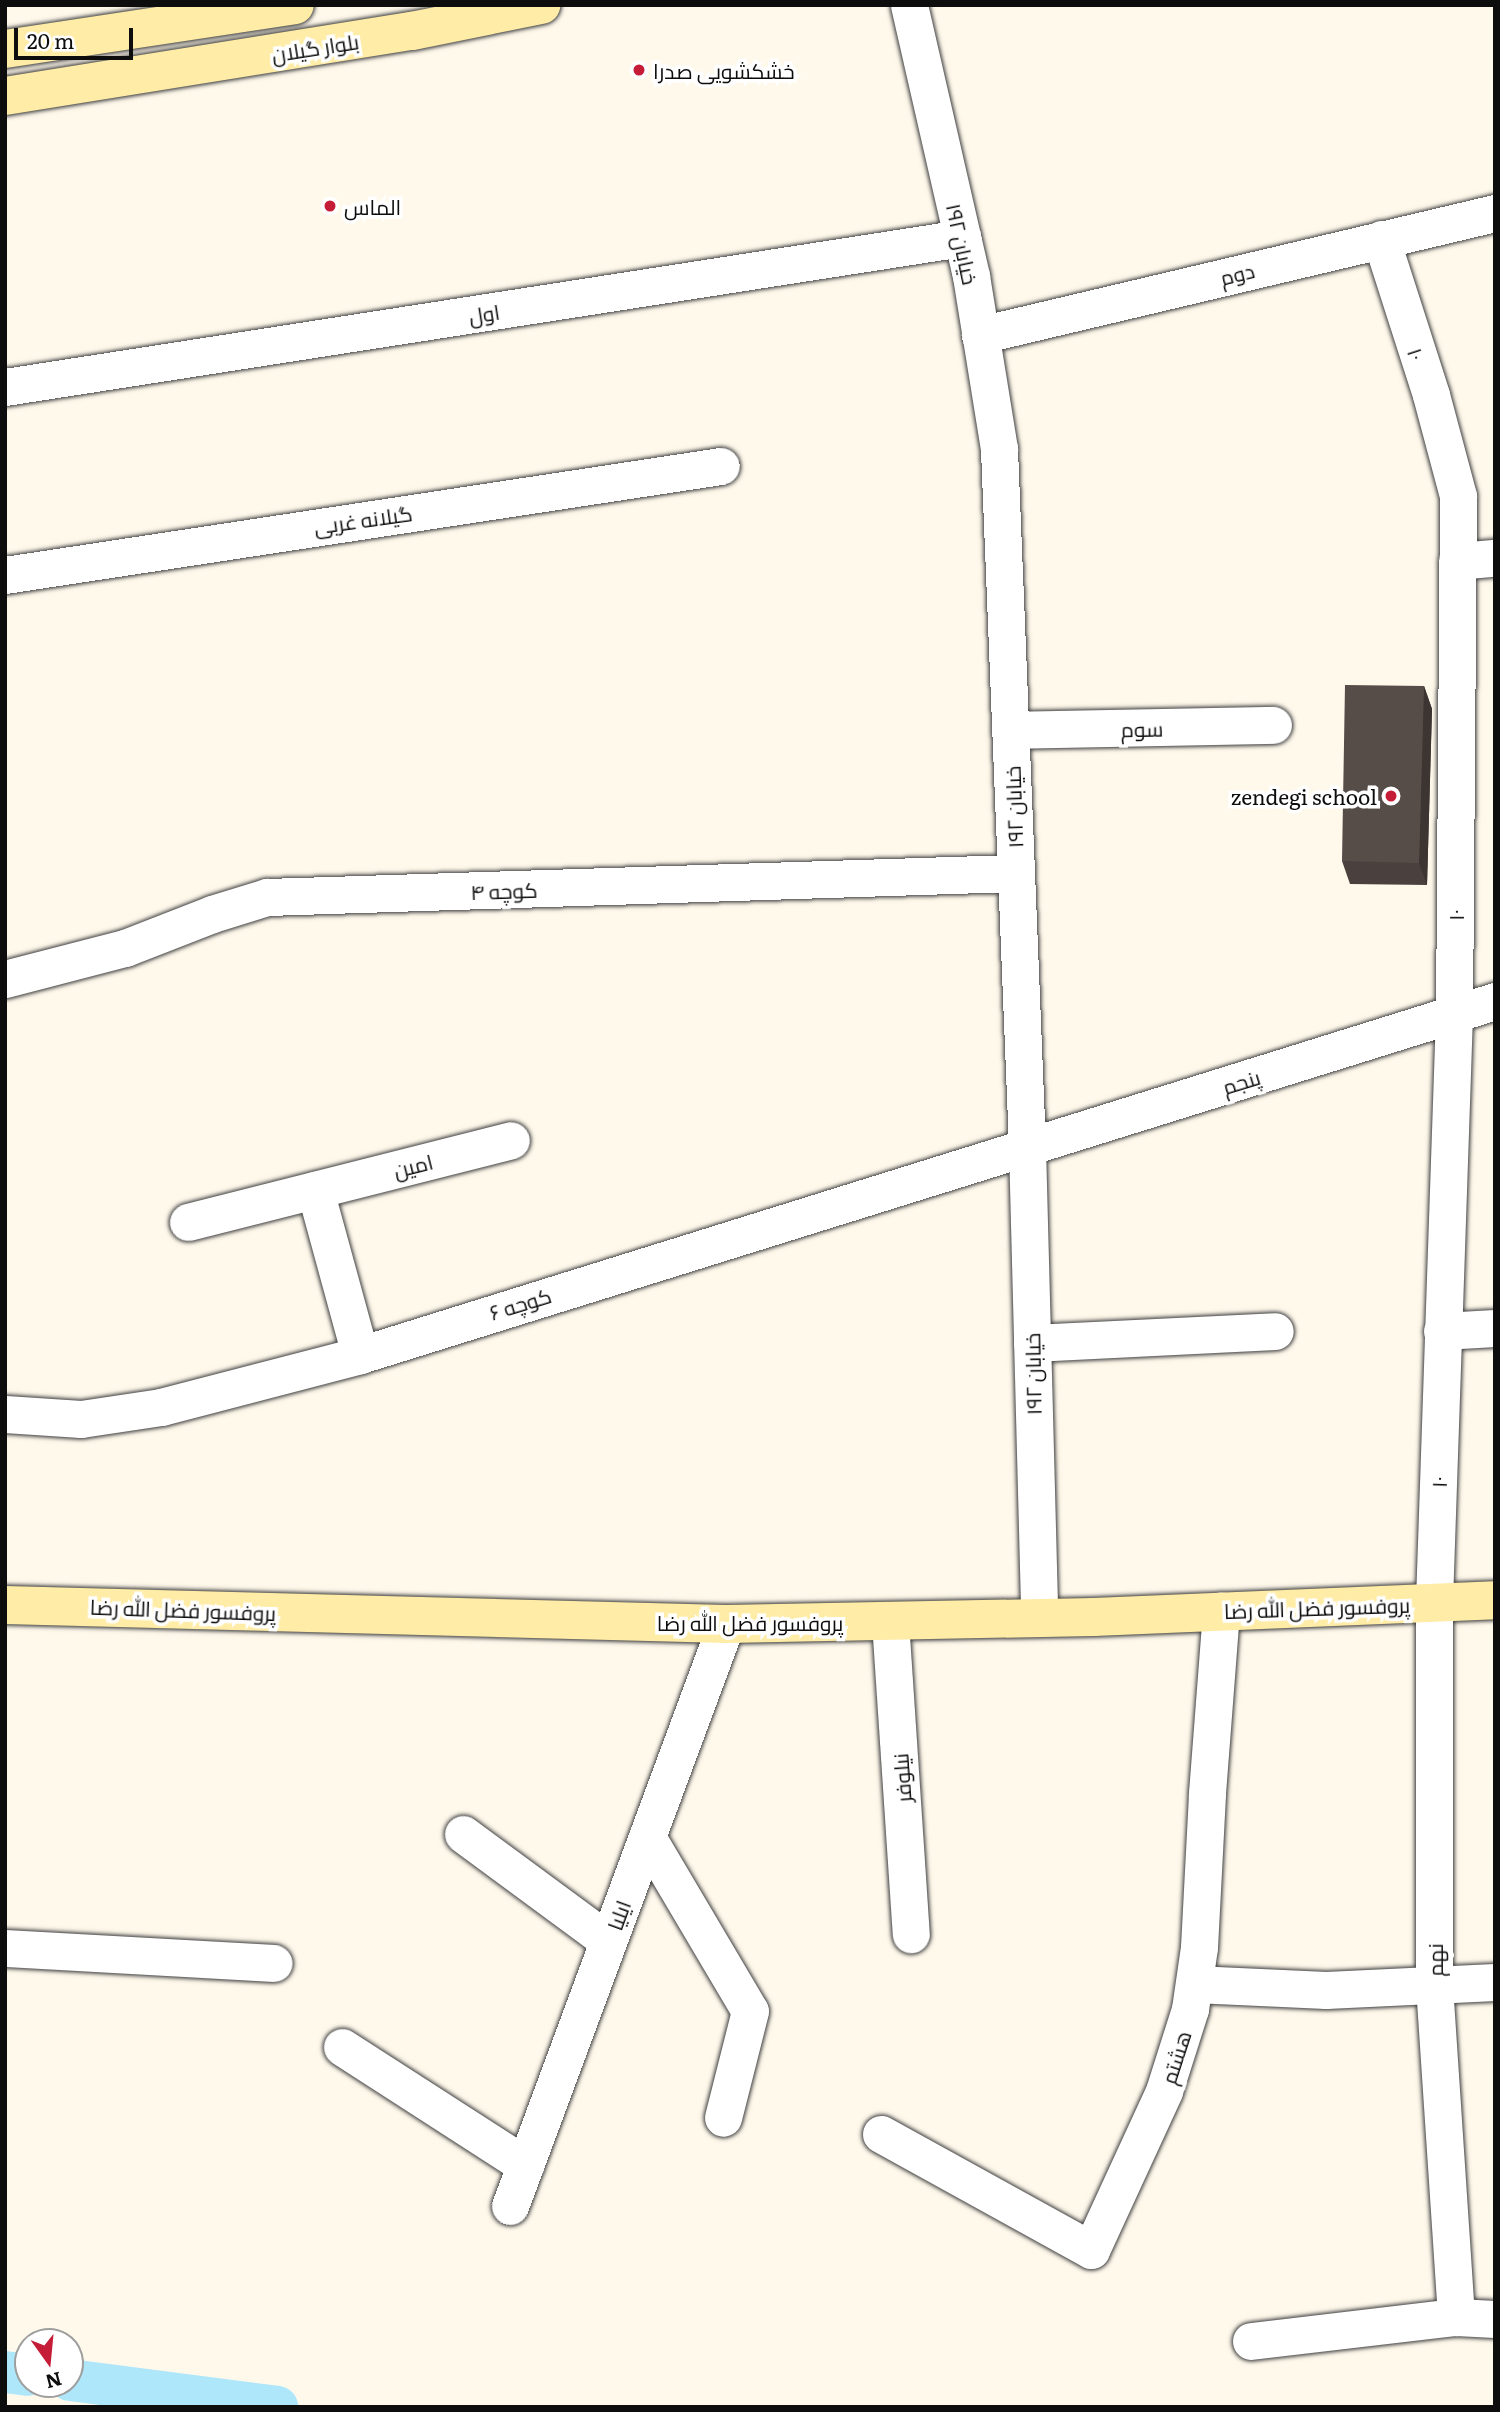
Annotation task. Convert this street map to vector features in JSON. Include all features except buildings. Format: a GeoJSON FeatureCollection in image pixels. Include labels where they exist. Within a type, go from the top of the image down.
{"type":"FeatureCollection","features":[{"type":"Feature","properties":{"kind":"main road"},"geometry":{"type":"LineString","coordinates":[[5,49],[295,5]]}},
{"type":"Feature","properties":{"kind":"main road","name":"بلوار گیلان"},"geometry":{"type":"LineString","coordinates":[[5,96],[312,48],[541,5]]}},
{"type":"Feature","properties":{"kind":"main road","name":"پروفسور فضل الله رضا"},"geometry":{"type":"LineString","coordinates":[[5,1605],[726,1624],[1039,1618],[1495,1600]]}},
{"type":"Feature","properties":{"kind":"street"},"geometry":{"type":"LineString","coordinates":[[301,5],[312,48]]}},
{"type":"Feature","properties":{"kind":"street","name":"خیابان ۱۹۲"},"geometry":{"type":"LineString","coordinates":[[909,5],[962,238],[999,449],[1027,1147],[1039,1618]]}},
{"type":"Feature","properties":{"kind":"street","name":"دوم"},"geometry":{"type":"LineString","coordinates":[[981,335],[1495,213]]}},
{"type":"Feature","properties":{"kind":"street","name":"اول"},"geometry":{"type":"LineString","coordinates":[[5,387],[962,238]]}},
{"type":"Feature","properties":{"kind":"street","name":"۱۰"},"geometry":{"type":"LineString","coordinates":[[1381,239],[1431,395],[1458,496],[1454,1014],[1434,1602]]}},
{"type":"Feature","properties":{"kind":"street","name":"گیلانه غربی"},"geometry":{"type":"LineString","coordinates":[[5,575],[721,466]]}},
{"type":"Feature","properties":{"kind":"street"},"geometry":{"type":"LineString","coordinates":[[1457,561],[1495,558]]}},
{"type":"Feature","properties":{"kind":"street","name":"سوم"},"geometry":{"type":"LineString","coordinates":[[1010,730],[1273,725]]}},
{"type":"Feature","properties":{"kind":"street","name":"کوچه ۴"},"geometry":{"type":"LineString","coordinates":[[5,979],[125,948],[212,914],[267,897],[1016,873]]}},
{"type":"Feature","properties":{"kind":"street","name":"پنجم"},"geometry":{"type":"LineString","coordinates":[[1027,1147],[1495,1001]]}},
{"type":"Feature","properties":{"kind":"street","name":"امین"},"geometry":{"type":"LineString","coordinates":[[188,1222],[511,1140]]}},
{"type":"Feature","properties":{"kind":"street","name":"کوچه ۶"},"geometry":{"type":"LineString","coordinates":[[5,1415],[81,1419],[161,1407],[359,1355],[1027,1147]]}},
{"type":"Feature","properties":{"kind":"street"},"geometry":{"type":"LineString","coordinates":[[315,1189],[359,1355]]}},
{"type":"Feature","properties":{"kind":"street"},"geometry":{"type":"LineString","coordinates":[[1442,1331],[1495,1328]]}},
{"type":"Feature","properties":{"kind":"street"},"geometry":{"type":"LineString","coordinates":[[1032,1343],[1275,1331]]}},
{"type":"Feature","properties":{"kind":"street","name":"نهم"},"geometry":{"type":"LineString","coordinates":[[1434,1602],[1434,1985],[1455,2317]]}},
{"type":"Feature","properties":{"kind":"street","name":"هشتم"},"geometry":{"type":"LineString","coordinates":[[881,2134],[1091,2250],[1164,2091],[1190,2009],[1199,1947],[1206,1793],[1221,1611]]}},
{"type":"Feature","properties":{"kind":"street","name":"نیلوفر"},"geometry":{"type":"LineString","coordinates":[[890,1621],[911,1934]]}},
{"type":"Feature","properties":{"kind":"street","name":"ایلیا"},"geometry":{"type":"LineString","coordinates":[[510,2206],[726,1624]]}},
{"type":"Feature","properties":{"kind":"street"},"geometry":{"type":"LineString","coordinates":[[463,1834],[608,1941]]}},
{"type":"Feature","properties":{"kind":"street"},"geometry":{"type":"LineString","coordinates":[[647,1838],[751,2011],[723,2118]]}},
{"type":"Feature","properties":{"kind":"street"},"geometry":{"type":"LineString","coordinates":[[5,1948],[274,1963]]}},
{"type":"Feature","properties":{"kind":"street"},"geometry":{"type":"LineString","coordinates":[[1194,1984],[1326,1990],[1495,1982]]}},
{"type":"Feature","properties":{"kind":"street"},"geometry":{"type":"LineString","coordinates":[[342,2047],[525,2165]]}},
{"type":"Feature","properties":{"kind":"street"},"geometry":{"type":"LineString","coordinates":[[1251,2342],[1455,2317],[1495,2319]]}},
{"type":"Feature","properties":{"kind":"waterway"},"geometry":{"type":"LineString","coordinates":[[5,2372],[14,2373]]}},
{"type":"Feature","properties":{"kind":"waterway"},"geometry":{"type":"LineString","coordinates":[[84,2382],[277,2407]]}},
{"type":"Feature","properties":{"kind":"place","name":"خشکشویی صدرا"},"geometry":{"type":"Point","coordinates":[639,70]}},
{"type":"Feature","properties":{"kind":"place","name":"الماس"},"geometry":{"type":"Point","coordinates":[330,206]}},
{"type":"Feature","properties":{"kind":"place","name":"zendegi school"},"geometry":{"type":"Point","coordinates":[1391,796]}}]}
